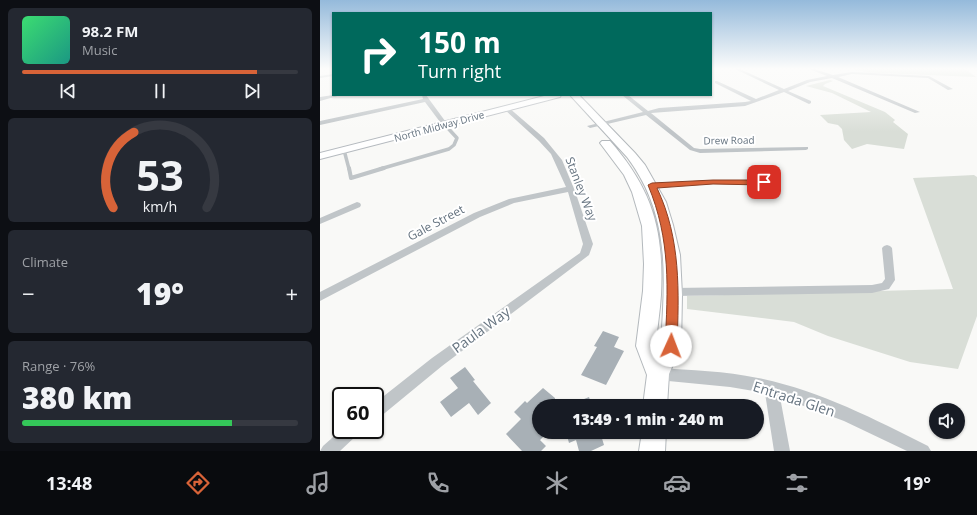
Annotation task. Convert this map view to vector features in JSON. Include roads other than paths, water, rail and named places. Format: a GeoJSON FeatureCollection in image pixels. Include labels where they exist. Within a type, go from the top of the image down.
{"type":"FeatureCollection","features":[{"type":"Feature","properties":{"kind":"main road"},"geometry":{"type":"LineString","coordinates":[[563,96],[631,155],[652,185],[659,202],[672,255],[673,292],[671,346],[658,374],[656,399]]}},
{"type":"Feature","properties":{"kind":"main road"},"geometry":{"type":"LineString","coordinates":[[575,96],[627,168],[643,200],[650,223],[653,253],[646,346],[658,374]]}},
{"type":"Feature","properties":{"kind":"main road"},"geometry":{"type":"LineString","coordinates":[[652,451],[653,439]]}},
{"type":"Feature","properties":{"kind":"street"},"geometry":{"type":"LineString","coordinates":[[734,90],[756,101]]}},
{"type":"Feature","properties":{"kind":"street"},"geometry":{"type":"LineString","coordinates":[[596,125],[646,112],[671,108],[720,107],[756,101],[785,90]]}},
{"type":"Feature","properties":{"kind":"street"},"geometry":{"type":"LineString","coordinates":[[785,90],[809,102]]}},
{"type":"Feature","properties":{"kind":"street"},"geometry":{"type":"LineString","coordinates":[[865,90],[916,112]]}},
{"type":"Feature","properties":{"kind":"street"},"geometry":{"type":"LineString","coordinates":[[320,99],[334,96]]}},
{"type":"Feature","properties":{"kind":"street","name":"North Midway Drive"},"geometry":{"type":"LineString","coordinates":[[320,156],[553,96]]}},
{"type":"Feature","properties":{"kind":"street","name":"Drew Road"},"geometry":{"type":"LineString","coordinates":[[626,96],[664,126],[684,145],[692,149],[700,151],[806,148]]}},
{"type":"Feature","properties":{"kind":"street"},"geometry":{"type":"LineString","coordinates":[[320,124],[425,97],[445,125]]}},
{"type":"Feature","properties":{"kind":"street","name":"Stanley Way"},"geometry":{"type":"LineString","coordinates":[[506,108],[547,146],[558,160],[570,189],[588,244],[587,249]]}},
{"type":"Feature","properties":{"kind":"street","name":"Gale Street"},"geometry":{"type":"LineString","coordinates":[[320,297],[477,215],[512,201],[570,189]]}},
{"type":"Feature","properties":{"kind":"street"},"geometry":{"type":"LineString","coordinates":[[320,221],[357,205]]}},
{"type":"Feature","properties":{"kind":"street"},"geometry":{"type":"LineString","coordinates":[[673,292],[872,289],[884,286],[890,280],[887,248]]}},
{"type":"Feature","properties":{"kind":"street","name":"Paula Way"},"geometry":{"type":"LineString","coordinates":[[384,405],[437,362],[584,255],[587,249]]}},
{"type":"Feature","properties":{"kind":"street","name":"Entrada Glen"},"geometry":{"type":"LineString","coordinates":[[658,374],[719,378],[771,388],[822,406],[923,451]]}},
{"type":"Feature","properties":{"kind":"street"},"geometry":{"type":"LineString","coordinates":[[771,388],[782,451]]}},
{"type":"Feature","properties":{"kind":"street"},"geometry":{"type":"LineString","coordinates":[[328,451],[342,439]]}},
{"type":"Feature","properties":{"kind":"lane"},"geometry":{"type":"LineString","coordinates":[[344,150],[352,178],[443,152],[454,145],[457,138],[445,125]]}},
{"type":"Feature","properties":{"kind":"lane"},"geometry":{"type":"LineString","coordinates":[[652,185],[713,182],[764,182]]}}]}
